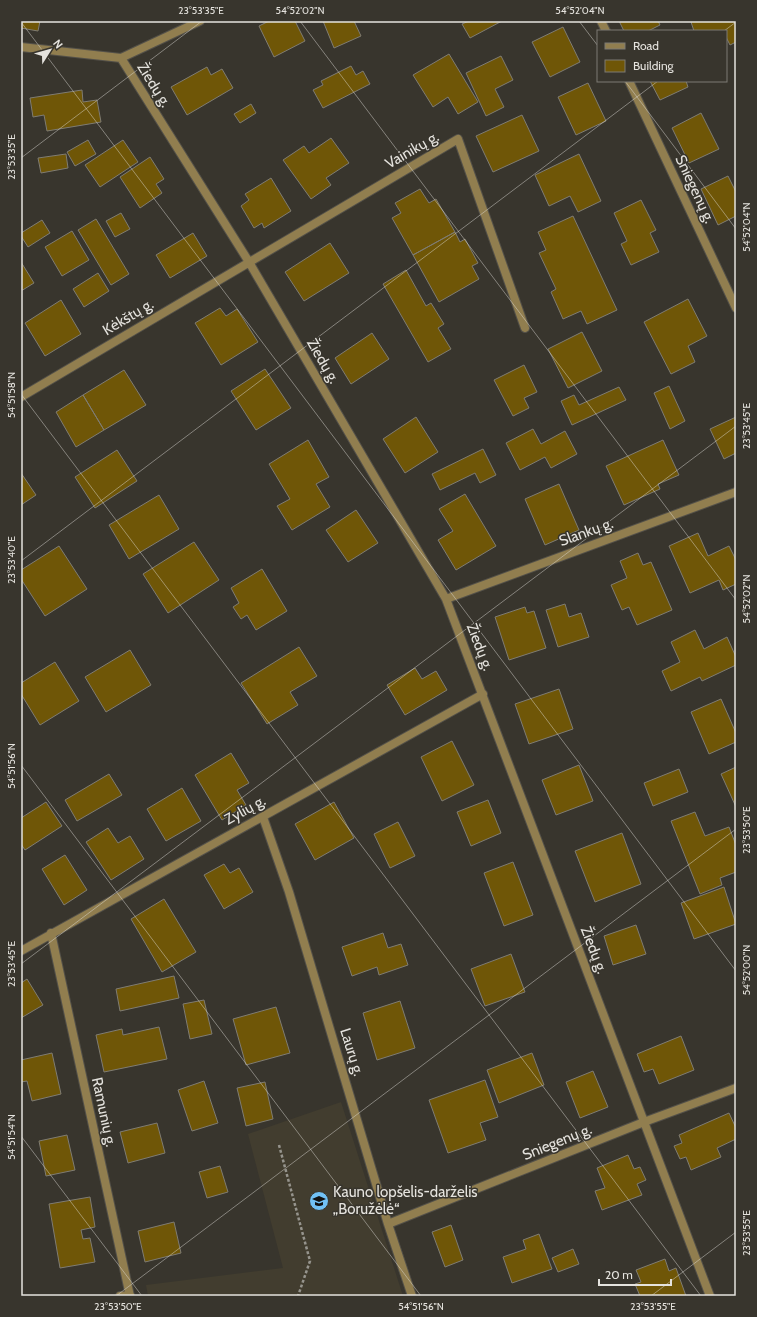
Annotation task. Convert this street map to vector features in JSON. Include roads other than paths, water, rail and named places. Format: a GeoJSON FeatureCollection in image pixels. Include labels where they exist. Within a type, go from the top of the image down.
{"type":"FeatureCollection","features":[{"type":"Feature","properties":{"kind":"street"},"geometry":{"type":"LineString","coordinates":[[21,47],[121,58],[200,21]]}},
{"type":"Feature","properties":{"kind":"street"},"geometry":{"type":"LineString","coordinates":[[601,21],[606,30]]}},
{"type":"Feature","properties":{"kind":"street","name":"Žiedų g."},"geometry":{"type":"LineString","coordinates":[[121,58],[249,262],[446,599],[710,1296]]}},
{"type":"Feature","properties":{"kind":"street","name":"Sniegenų g."},"geometry":{"type":"LineString","coordinates":[[629,82],[736,308]]}},
{"type":"Feature","properties":{"kind":"street","name":"Vainikų g."},"geometry":{"type":"LineString","coordinates":[[249,262],[458,139],[525,328]]}},
{"type":"Feature","properties":{"kind":"street","name":"Kėkštų g."},"geometry":{"type":"LineString","coordinates":[[21,397],[249,262]]}},
{"type":"Feature","properties":{"kind":"street","name":"Slankų g."},"geometry":{"type":"LineString","coordinates":[[446,599],[736,492]]}},
{"type":"Feature","properties":{"kind":"street","name":"Zylių g."},"geometry":{"type":"LineString","coordinates":[[21,951],[483,694]]}},
{"type":"Feature","properties":{"kind":"street","name":"Laurų g."},"geometry":{"type":"LineString","coordinates":[[263,817],[289,892],[388,1224],[412,1296]]}},
{"type":"Feature","properties":{"kind":"street","name":"Ramunių g."},"geometry":{"type":"LineString","coordinates":[[52,933],[130,1295]]}},
{"type":"Feature","properties":{"kind":"street","name":"Sniegenų g."},"geometry":{"type":"LineString","coordinates":[[388,1224],[644,1122],[736,1088]]}},
{"type":"Feature","properties":{"kind":"street"},"geometry":{"type":"LineString","coordinates":[[120,1296],[130,1295]]}},
{"type":"Feature","properties":{"kind":"place","name":"Kauno lopšelis-darželis „Boružėlė“"},"geometry":{"type":"Point","coordinates":[319,1201]}}]}
